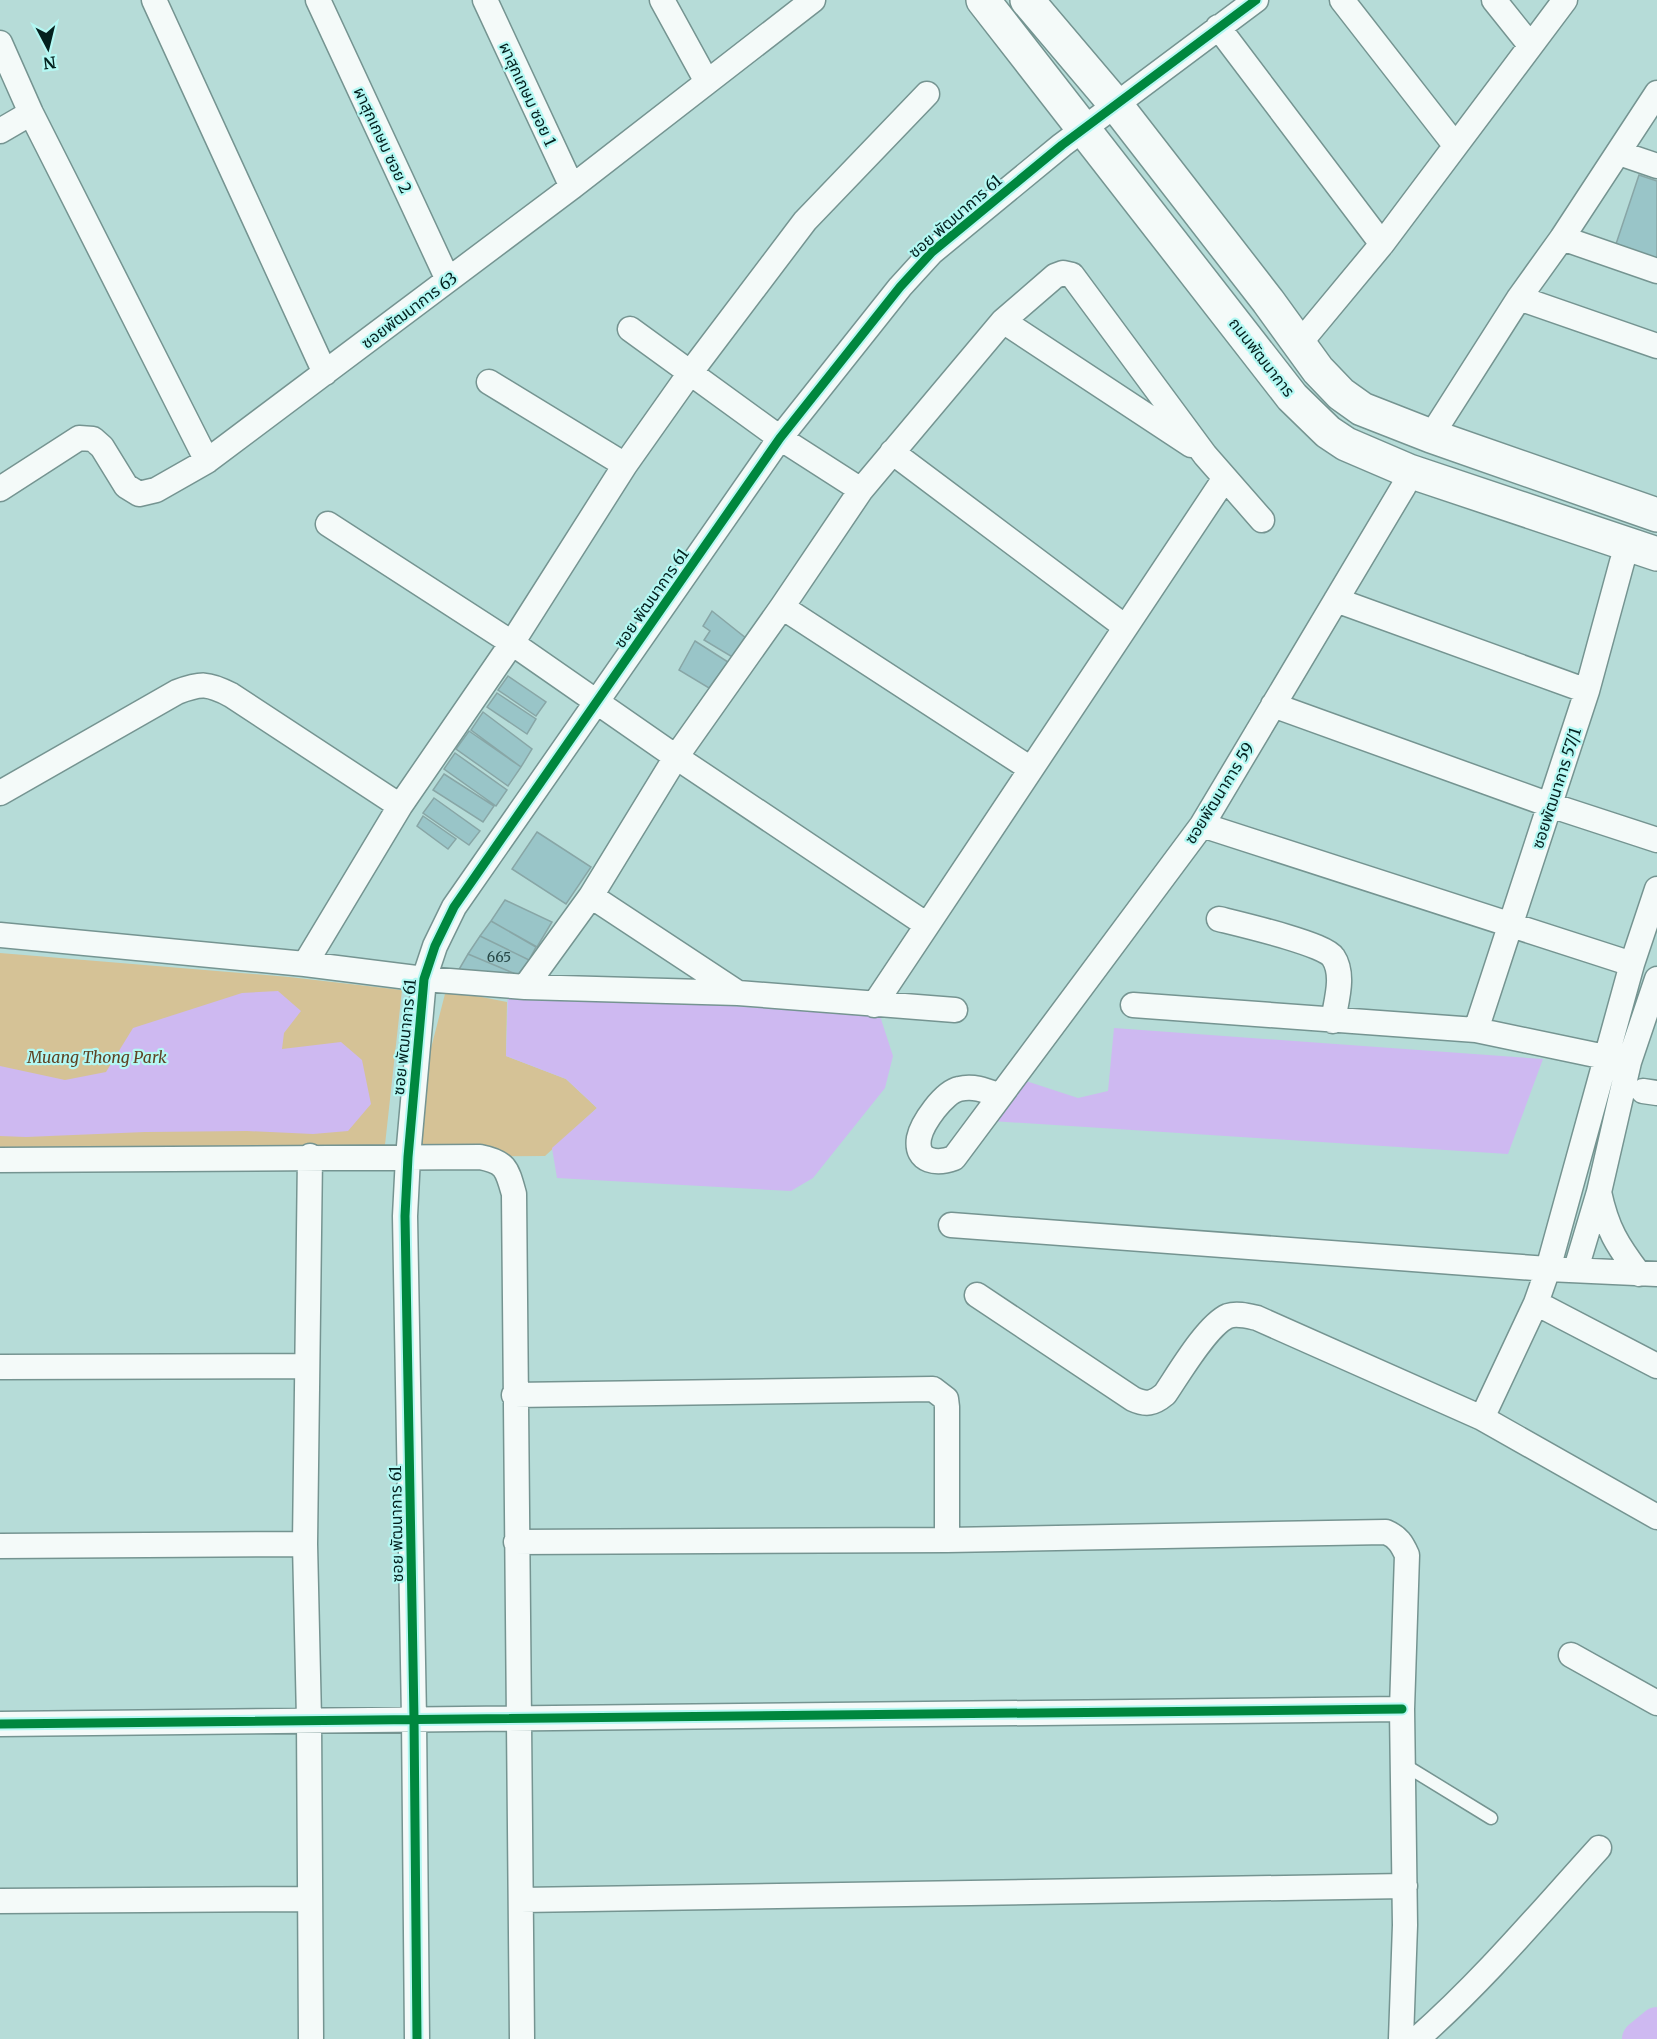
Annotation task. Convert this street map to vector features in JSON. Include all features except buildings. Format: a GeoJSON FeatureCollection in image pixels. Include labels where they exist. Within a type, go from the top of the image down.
{"type":"FeatureCollection","features":[{"type":"Feature","properties":{"kind":"main road","name":"ถนนพัฒนาการ"},"geometry":{"type":"LineString","coordinates":[[983,0],[1292,397],[1328,432],[1346,444],[1409,471],[1643,550]]}},
{"type":"Feature","properties":{"kind":"main road"},"geometry":{"type":"LineString","coordinates":[[1027,0],[1116,105],[1318,370],[1341,394],[1362,409],[1431,436],[1657,515]]}},
{"type":"Feature","properties":{"kind":"street"},"geometry":{"type":"LineString","coordinates":[[154,0],[325,373]]}},
{"type":"Feature","properties":{"kind":"street","name":"ผาสุกเกษม ซอย 2"},"geometry":{"type":"LineString","coordinates":[[318,0],[448,280]]}},
{"type":"Feature","properties":{"kind":"street","name":"ผาสุกเกษม ซอย 1"},"geometry":{"type":"LineString","coordinates":[[485,0],[572,187]]}},
{"type":"Feature","properties":{"kind":"street"},"geometry":{"type":"LineString","coordinates":[[662,0],[707,82]]}},
{"type":"Feature","properties":{"kind":"street","name":"ซอย พัฒนาการ 61"},"geometry":{"type":"LineString","coordinates":[[417,2039],[405,1216],[424,979],[435,946],[454,907],[780,438],[900,286],[932,252],[1084,128],[1256,0]]}},
{"type":"Feature","properties":{"kind":"street"},"geometry":{"type":"LineString","coordinates":[[1342,0],[1455,145]]}},
{"type":"Feature","properties":{"kind":"street"},"geometry":{"type":"LineString","coordinates":[[1494,0],[1530,45]]}},
{"type":"Feature","properties":{"kind":"street"},"geometry":{"type":"LineString","coordinates":[[1299,344],[1382,244],[1565,0]]}},
{"type":"Feature","properties":{"kind":"street","name":"ซอยพัฒนาการ 63"},"geometry":{"type":"LineString","coordinates":[[0,489],[79,438],[93,439],[102,447],[126,486],[139,494],[156,490],[207,461],[572,187],[807,1]]}},
{"type":"Feature","properties":{"kind":"street"},"geometry":{"type":"LineString","coordinates":[[1218,27],[1382,244]]}},
{"type":"Feature","properties":{"kind":"street"},"geometry":{"type":"LineString","coordinates":[[0,43],[31,113],[207,461]]}},
{"type":"Feature","properties":{"kind":"street"},"geometry":{"type":"LineString","coordinates":[[1431,436],[1519,298],[1562,238],[1657,93]]}},
{"type":"Feature","properties":{"kind":"street"},"geometry":{"type":"LineString","coordinates":[[305,964],[400,806],[512,643],[625,465],[690,373],[805,221],[927,94]]}},
{"type":"Feature","properties":{"kind":"street"},"geometry":{"type":"LineString","coordinates":[[0,132],[31,113]]}},
{"type":"Feature","properties":{"kind":"street"},"geometry":{"type":"LineString","coordinates":[[1619,153],[1657,166]]}},
{"type":"Feature","properties":{"kind":"street"},"geometry":{"type":"LineString","coordinates":[[1562,238],[1657,271]]}},
{"type":"Feature","properties":{"kind":"street"},"geometry":{"type":"LineString","coordinates":[[525,987],[591,896],[676,757],[861,490],[1003,321],[1055,276],[1064,273],[1072,275],[1205,454],[1262,520]]}},
{"type":"Feature","properties":{"kind":"street"},"geometry":{"type":"LineString","coordinates":[[1519,298],[1657,346]]}},
{"type":"Feature","properties":{"kind":"street"},"geometry":{"type":"LineString","coordinates":[[1003,321],[1205,454]]}},
{"type":"Feature","properties":{"kind":"street"},"geometry":{"type":"LineString","coordinates":[[630,329],[780,438],[861,490]]}},
{"type":"Feature","properties":{"kind":"street"},"geometry":{"type":"LineString","coordinates":[[489,382],[625,465]]}},
{"type":"Feature","properties":{"kind":"street"},"geometry":{"type":"LineString","coordinates":[[892,452],[1124,626]]}},
{"type":"Feature","properties":{"kind":"street","name":"ซอยพัฒนาการ 59"},"geometry":{"type":"LineString","coordinates":[[1000,1096],[1202,825],[1404,486],[1409,471]]}},
{"type":"Feature","properties":{"kind":"street"},"geometry":{"type":"LineString","coordinates":[[874,1005],[1124,626],[1225,478]]}},
{"type":"Feature","properties":{"kind":"street"},"geometry":{"type":"LineString","coordinates":[[328,524],[512,643],[676,757],[927,925]]}},
{"type":"Feature","properties":{"kind":"street","name":"ซอยพัฒนาการ 57/1"},"geometry":{"type":"LineString","coordinates":[[1476,1030],[1587,691],[1622,562],[1643,550]]}},
{"type":"Feature","properties":{"kind":"street"},"geometry":{"type":"LineString","coordinates":[[1336,600],[1587,691]]}},
{"type":"Feature","properties":{"kind":"street"},"geometry":{"type":"LineString","coordinates":[[782,607],[1031,769]]}},
{"type":"Feature","properties":{"kind":"street"},"geometry":{"type":"LineString","coordinates":[[0,794],[177,692],[196,685],[214,687],[231,695],[400,806]]}},
{"type":"Feature","properties":{"kind":"street"},"geometry":{"type":"LineString","coordinates":[[1273,705],[1550,805],[1657,840]]}},
{"type":"Feature","properties":{"kind":"street"},"geometry":{"type":"LineString","coordinates":[[1202,825],[1632,964]]}},
{"type":"Feature","properties":{"kind":"street"},"geometry":{"type":"LineString","coordinates":[[1576,1269],[1599,1192],[1632,964],[1657,889]]}},
{"type":"Feature","properties":{"kind":"street"},"geometry":{"type":"LineString","coordinates":[[591,896],[738,993]]}},
{"type":"Feature","properties":{"kind":"street"},"geometry":{"type":"LineString","coordinates":[[1219,919],[1317,946],[1333,955],[1338,969],[1339,987],[1333,1021]]}},
{"type":"Feature","properties":{"kind":"street"},"geometry":{"type":"LineString","coordinates":[[0,935],[305,964],[424,979],[525,987],[738,993],[955,1010]]}},
{"type":"Feature","properties":{"kind":"street"},"geometry":{"type":"LineString","coordinates":[[1482,1419],[1536,1303],[1618,1059],[1657,979]]}},
{"type":"Feature","properties":{"kind":"street"},"geometry":{"type":"LineString","coordinates":[[1133,1005],[1476,1030],[1618,1059]]}},
{"type":"Feature","properties":{"kind":"street"},"geometry":{"type":"LineString","coordinates":[[310,1156],[305,1544],[309,1719],[311,2039]]}},
{"type":"Feature","properties":{"kind":"street"},"geometry":{"type":"LineString","coordinates":[[0,1160],[310,1156],[480,1157],[498,1160],[508,1173],[514,1194],[514,1395],[522,2039]]}},
{"type":"Feature","properties":{"kind":"street"},"geometry":{"type":"LineString","coordinates":[[1599,1192],[1609,1229],[1618,1247],[1648,1274]]}},
{"type":"Feature","properties":{"kind":"street"},"geometry":{"type":"LineString","coordinates":[[951,1226],[1548,1269],[1648,1274]]}},
{"type":"Feature","properties":{"kind":"street"},"geometry":{"type":"LineString","coordinates":[[977,1295],[1133,1399],[1144,1404],[1156,1402],[1165,1394],[1206,1335],[1221,1321],[1229,1315],[1257,1318],[1482,1419],[1657,1517]]}},
{"type":"Feature","properties":{"kind":"street"},"geometry":{"type":"LineString","coordinates":[[1536,1303],[1657,1366]]}},
{"type":"Feature","properties":{"kind":"street"},"geometry":{"type":"LineString","coordinates":[[0,1367],[307,1366]]}},
{"type":"Feature","properties":{"kind":"street"},"geometry":{"type":"LineString","coordinates":[[514,1395],[933,1389],[946,1399],[947,1407],[947,1540]]}},
{"type":"Feature","properties":{"kind":"street"},"geometry":{"type":"LineString","coordinates":[[516,1542],[947,1540],[1386,1532],[1394,1535],[1402,1544],[1407,1555],[1402,1709],[1405,1925],[1401,2039]]}},
{"type":"Feature","properties":{"kind":"street"},"geometry":{"type":"LineString","coordinates":[[0,1546],[305,1544]]}},
{"type":"Feature","properties":{"kind":"street"},"geometry":{"type":"LineString","coordinates":[[1571,1655],[1657,1703]]}},
{"type":"Feature","properties":{"kind":"street"},"geometry":{"type":"LineString","coordinates":[[0,1724],[1402,1709]]}},
{"type":"Feature","properties":{"kind":"street"},"geometry":{"type":"LineString","coordinates":[[1417,2039],[1496,1962],[1599,1848]]}},
{"type":"Feature","properties":{"kind":"street"},"geometry":{"type":"LineString","coordinates":[[521,1900],[1405,1886]]}},
{"type":"Feature","properties":{"kind":"street"},"geometry":{"type":"LineString","coordinates":[[0,1901],[309,1899]]}},
{"type":"Feature","properties":{"kind":"lane"},"geometry":{"type":"LineString","coordinates":[[1403,1764],[1491,1818]]}},
{"type":"Feature","properties":{"kind":"green space","name":"Muang Thong Park"},"geometry":{"type":"Polygon","coordinates":[[[0,953],[289,977],[402,990],[384,1154],[0,1152],[0,953]]]}},
{"type":"Feature","properties":{"kind":"green space"},"geometry":{"type":"Polygon","coordinates":[[[446,990],[507,1002],[506,1056],[566,1079],[597,1108],[545,1156],[403,1157],[446,990]]]}},
{"type":"Feature","properties":{"kind":"shaded area"},"geometry":{"type":"Polygon","coordinates":[[[278,991],[301,1011],[284,1033],[282,1049],[341,1042],[362,1060],[371,1104],[348,1131],[313,1134],[247,1131],[0,1136],[0,1066],[65,1080],[106,1072],[133,1028],[242,993],[278,991]]]}},
{"type":"Feature","properties":{"kind":"shaded area"},"geometry":{"type":"Polygon","coordinates":[[[508,991],[880,1016],[893,1056],[885,1088],[813,1178],[791,1191],[557,1178],[552,1148],[597,1108],[566,1079],[506,1056],[508,991]]]}},
{"type":"Feature","properties":{"kind":"shaded area"},"geometry":{"type":"Polygon","coordinates":[[[1114,1028],[1543,1059],[1508,1154],[991,1121],[1026,1081],[1078,1098],[1108,1091],[1114,1028]]]}},
{"type":"Feature","properties":{"kind":"waterway"},"geometry":{"type":"LineString","coordinates":[[1640,2039],[1657,2025]]}},
{"type":"Feature","properties":{"kind":"cycle path"},"geometry":{"type":"LineString","coordinates":[[417,2039],[405,1216],[424,979],[435,946],[454,907],[780,438],[900,287],[932,252],[1062,145],[1256,0]]}},
{"type":"Feature","properties":{"kind":"cycle path"},"geometry":{"type":"LineString","coordinates":[[0,1724],[1402,1709]]}}]}
